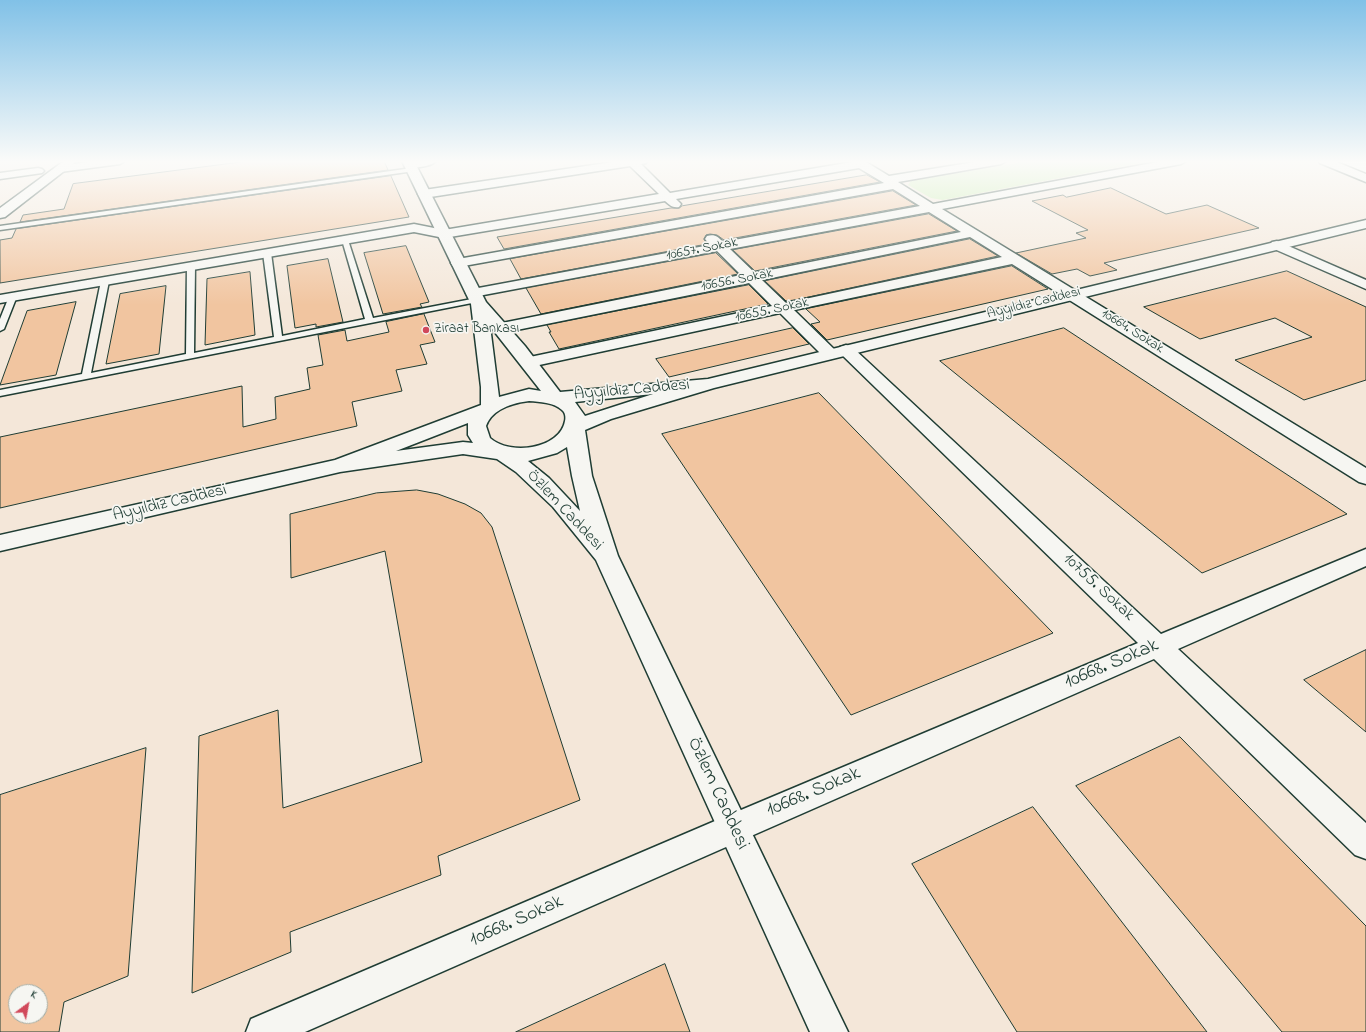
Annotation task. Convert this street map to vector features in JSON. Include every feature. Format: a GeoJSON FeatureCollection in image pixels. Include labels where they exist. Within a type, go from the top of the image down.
{"type":"FeatureCollection","features":[{"type":"Feature","properties":{"kind":"street"},"geometry":{"type":"LineString","coordinates":[[432,209],[476,299],[530,362],[555,398]]}},
{"type":"Feature","properties":{"kind":"street"},"geometry":{"type":"LineString","coordinates":[[0,299],[414,228],[444,234],[594,209]]}},
{"type":"Feature","properties":{"kind":"street","name":"10755. Sokak"},"geometry":{"type":"LineString","coordinates":[[681,209],[783,308],[838,352],[1159,645],[1366,844]]}},
{"type":"Feature","properties":{"kind":"street"},"geometry":{"type":"LineString","coordinates":[[458,263],[755,209]]}},
{"type":"Feature","properties":{"kind":"street","name":"10657. Sokak"},"geometry":{"type":"LineString","coordinates":[[476,299],[720,247],[920,209]]}},
{"type":"Feature","properties":{"kind":"street","name":"10664. Sokak"},"geometry":{"type":"LineString","coordinates":[[934,209],[1366,477]]}},
{"type":"Feature","properties":{"kind":"street","name":"Ayyıldız Caddesi"},"geometry":{"type":"LineString","coordinates":[[575,427],[604,415],[708,384],[1364,223]]}},
{"type":"Feature","properties":{"kind":"street","name":"10656. Sokak"},"geometry":{"type":"LineString","coordinates":[[502,328],[972,233]]}},
{"type":"Feature","properties":{"kind":"street"},"geometry":{"type":"LineString","coordinates":[[1277,245],[1366,285]]}},
{"type":"Feature","properties":{"kind":"street","name":"10655. Sokak"},"geometry":{"type":"LineString","coordinates":[[530,362],[1014,259]]}},
{"type":"Feature","properties":{"kind":"street"},"geometry":{"type":"LineString","coordinates":[[476,299],[490,387],[490,408]]}},
{"type":"Feature","properties":{"kind":"street","name":"Ayyıldız Caddesi"},"geometry":{"type":"LineString","coordinates":[[555,398],[708,384]]}},
{"type":"Feature","properties":{"kind":"street"},"geometry":{"type":"LineString","coordinates":[[529,395],[543,395],[555,398],[566,403],[573,410],[576,418],[575,427],[570,436],[560,444],[548,450],[532,454],[517,455],[502,453],[485,445],[481,441],[477,433],[477,424],[482,415],[501,401],[529,395]]}},
{"type":"Feature","properties":{"kind":"street","name":"Ayyıldız Caddesi"},"geometry":{"type":"LineString","coordinates":[[340,465],[490,408]]}},
{"type":"Feature","properties":{"kind":"street","name":"Özlem Caddesi"},"geometry":{"type":"LineString","coordinates":[[575,427],[576,448],[580,469],[606,556],[828,1032]]}},
{"type":"Feature","properties":{"kind":"street","name":"Ayyıldız Caddesi"},"geometry":{"type":"LineString","coordinates":[[0,543],[340,465],[463,448],[502,453]]}},
{"type":"Feature","properties":{"kind":"street","name":"Özlem Caddesi"},"geometry":{"type":"LineString","coordinates":[[502,453],[523,467],[542,483],[561,502],[606,556]]}},
{"type":"Feature","properties":{"kind":"street","name":"10668. Sokak"},"geometry":{"type":"LineString","coordinates":[[264,1032],[733,828],[1366,557]]}},
{"type":"Feature","properties":{"kind":"lane"},"geometry":{"type":"LineString","coordinates":[[0,228],[123,209]]}},
{"type":"Feature","properties":{"kind":"lane"},"geometry":{"type":"LineString","coordinates":[[345,240],[370,321]]}},
{"type":"Feature","properties":{"kind":"lane"},"geometry":{"type":"LineString","coordinates":[[268,253],[278,339]]}},
{"type":"Feature","properties":{"kind":"lane"},"geometry":{"type":"LineString","coordinates":[[190,356],[191,266]]}},
{"type":"Feature","properties":{"kind":"lane"},"geometry":{"type":"LineString","coordinates":[[86,376],[105,281]]}},
{"type":"Feature","properties":{"kind":"lane"},"geometry":{"type":"LineString","coordinates":[[0,329],[13,296]]}},
{"type":"Feature","properties":{"kind":"lane"},"geometry":{"type":"LineString","coordinates":[[0,393],[476,299]]}},
{"type":"Feature","properties":{"kind":"shaded area"},"geometry":{"type":"Polygon","coordinates":[[[0,209],[1366,209],[1366,1032],[0,1032],[0,209]]]}},
{"type":"Feature","properties":{"kind":"building"},"geometry":{"type":"Polygon","coordinates":[[[63,209],[111,209],[20,222],[23,215],[63,209]]]}},
{"type":"Feature","properties":{"kind":"building"},"geometry":{"type":"Polygon","coordinates":[[[156,209],[406,209],[409,217],[0,283],[0,240],[12,238],[16,229],[156,209]]]}},
{"type":"Feature","properties":{"kind":"building"},"geometry":{"type":"Polygon","coordinates":[[[664,209],[728,209],[504,249],[497,237],[664,209]]]}},
{"type":"Feature","properties":{"kind":"building"},"geometry":{"type":"Polygon","coordinates":[[[791,209],[893,209],[724,240],[717,235],[710,234],[706,235],[704,239],[707,244],[521,279],[510,259],[791,209]]]}},
{"type":"Feature","properties":{"kind":"building"},"geometry":{"type":"Polygon","coordinates":[[[1048,209],[1156,209],[1166,214],[1188,209],[1216,209],[1259,228],[1104,263],[1117,270],[1090,276],[1077,269],[1052,274],[1016,253],[1086,238],[1076,233],[1088,230],[1048,209]]]}},
{"type":"Feature","properties":{"kind":"building"},"geometry":{"type":"Polygon","coordinates":[[[929,214],[957,231],[755,271],[733,250],[929,214]]]}},
{"type":"Feature","properties":{"kind":"building"},"geometry":{"type":"Polygon","coordinates":[[[970,239],[998,256],[786,301],[765,281],[970,239]]]}},
{"type":"Feature","properties":{"kind":"building"},"geometry":{"type":"Polygon","coordinates":[[[406,246],[429,302],[420,304],[422,307],[383,314],[364,253],[406,246]]]}},
{"type":"Feature","properties":{"kind":"building"},"geometry":{"type":"Polygon","coordinates":[[[716,253],[738,274],[541,314],[526,288],[716,253]]]}},
{"type":"Feature","properties":{"kind":"building"},"geometry":{"type":"Polygon","coordinates":[[[328,259],[343,322],[316,327],[316,324],[295,328],[287,266],[328,259]]]}},
{"type":"Feature","properties":{"kind":"building"},"geometry":{"type":"Polygon","coordinates":[[[1012,266],[1048,289],[827,340],[811,324],[820,322],[806,309],[1012,266]]]}},
{"type":"Feature","properties":{"kind":"building"},"geometry":{"type":"Polygon","coordinates":[[[1287,271],[1366,307],[1366,380],[1304,400],[1235,360],[1312,337],[1275,318],[1200,339],[1144,307],[1287,271]]]}},
{"type":"Feature","properties":{"kind":"building"},"geometry":{"type":"Polygon","coordinates":[[[250,272],[255,335],[205,345],[207,279],[250,272]]]}},
{"type":"Feature","properties":{"kind":"building"},"geometry":{"type":"Polygon","coordinates":[[[749,285],[768,304],[559,349],[549,332],[551,332],[547,325],[749,285]]]}},
{"type":"Feature","properties":{"kind":"building"},"geometry":{"type":"Polygon","coordinates":[[[166,286],[159,354],[106,364],[120,294],[166,286]]]}},
{"type":"Feature","properties":{"kind":"building"},"geometry":{"type":"Polygon","coordinates":[[[76,302],[56,375],[0,385],[27,311],[76,302]]]}},
{"type":"Feature","properties":{"kind":"building"},"geometry":{"type":"Polygon","coordinates":[[[424,314],[435,342],[420,345],[427,364],[396,370],[402,391],[352,402],[357,426],[0,508],[0,437],[242,386],[243,427],[276,419],[275,397],[310,389],[307,368],[323,365],[318,335],[345,330],[347,341],[389,332],[386,322],[424,314]]]}},
{"type":"Feature","properties":{"kind":"building"},"geometry":{"type":"Polygon","coordinates":[[[793,328],[809,344],[669,377],[656,359],[793,328]]]}},
{"type":"Feature","properties":{"kind":"building"},"geometry":{"type":"Polygon","coordinates":[[[1064,328],[1347,514],[1202,573],[940,361],[1064,328]]]}},
{"type":"Feature","properties":{"kind":"building"},"geometry":{"type":"Polygon","coordinates":[[[819,393],[1053,633],[851,715],[662,434],[819,393]]]}},
{"type":"Feature","properties":{"kind":"building"},"geometry":{"type":"Polygon","coordinates":[[[417,490],[438,494],[465,504],[481,513],[492,527],[580,800],[438,856],[441,875],[290,932],[291,952],[192,993],[199,736],[278,710],[283,808],[422,762],[385,551],[291,578],[290,514],[376,493],[417,490]]]}},
{"type":"Feature","properties":{"kind":"building"},"geometry":{"type":"Polygon","coordinates":[[[1366,650],[1366,732],[1304,680],[1366,650]]]}},
{"type":"Feature","properties":{"kind":"building"},"geometry":{"type":"Polygon","coordinates":[[[1180,737],[1366,926],[1366,1032],[1282,1032],[1076,786],[1180,737]]]}},
{"type":"Feature","properties":{"kind":"building"},"geometry":{"type":"Polygon","coordinates":[[[146,748],[128,976],[64,1002],[59,1032],[0,1032],[0,795],[146,748]]]}},
{"type":"Feature","properties":{"kind":"building"},"geometry":{"type":"Polygon","coordinates":[[[1033,807],[1207,1032],[1017,1032],[912,864],[1033,807]]]}},
{"type":"Feature","properties":{"kind":"building"},"geometry":{"type":"Polygon","coordinates":[[[665,964],[690,1032],[516,1032],[665,964]]]}},
{"type":"Feature","properties":{"kind":"place","name":"Ziraat Bankası"},"geometry":{"type":"Point","coordinates":[426,330]}}]}
